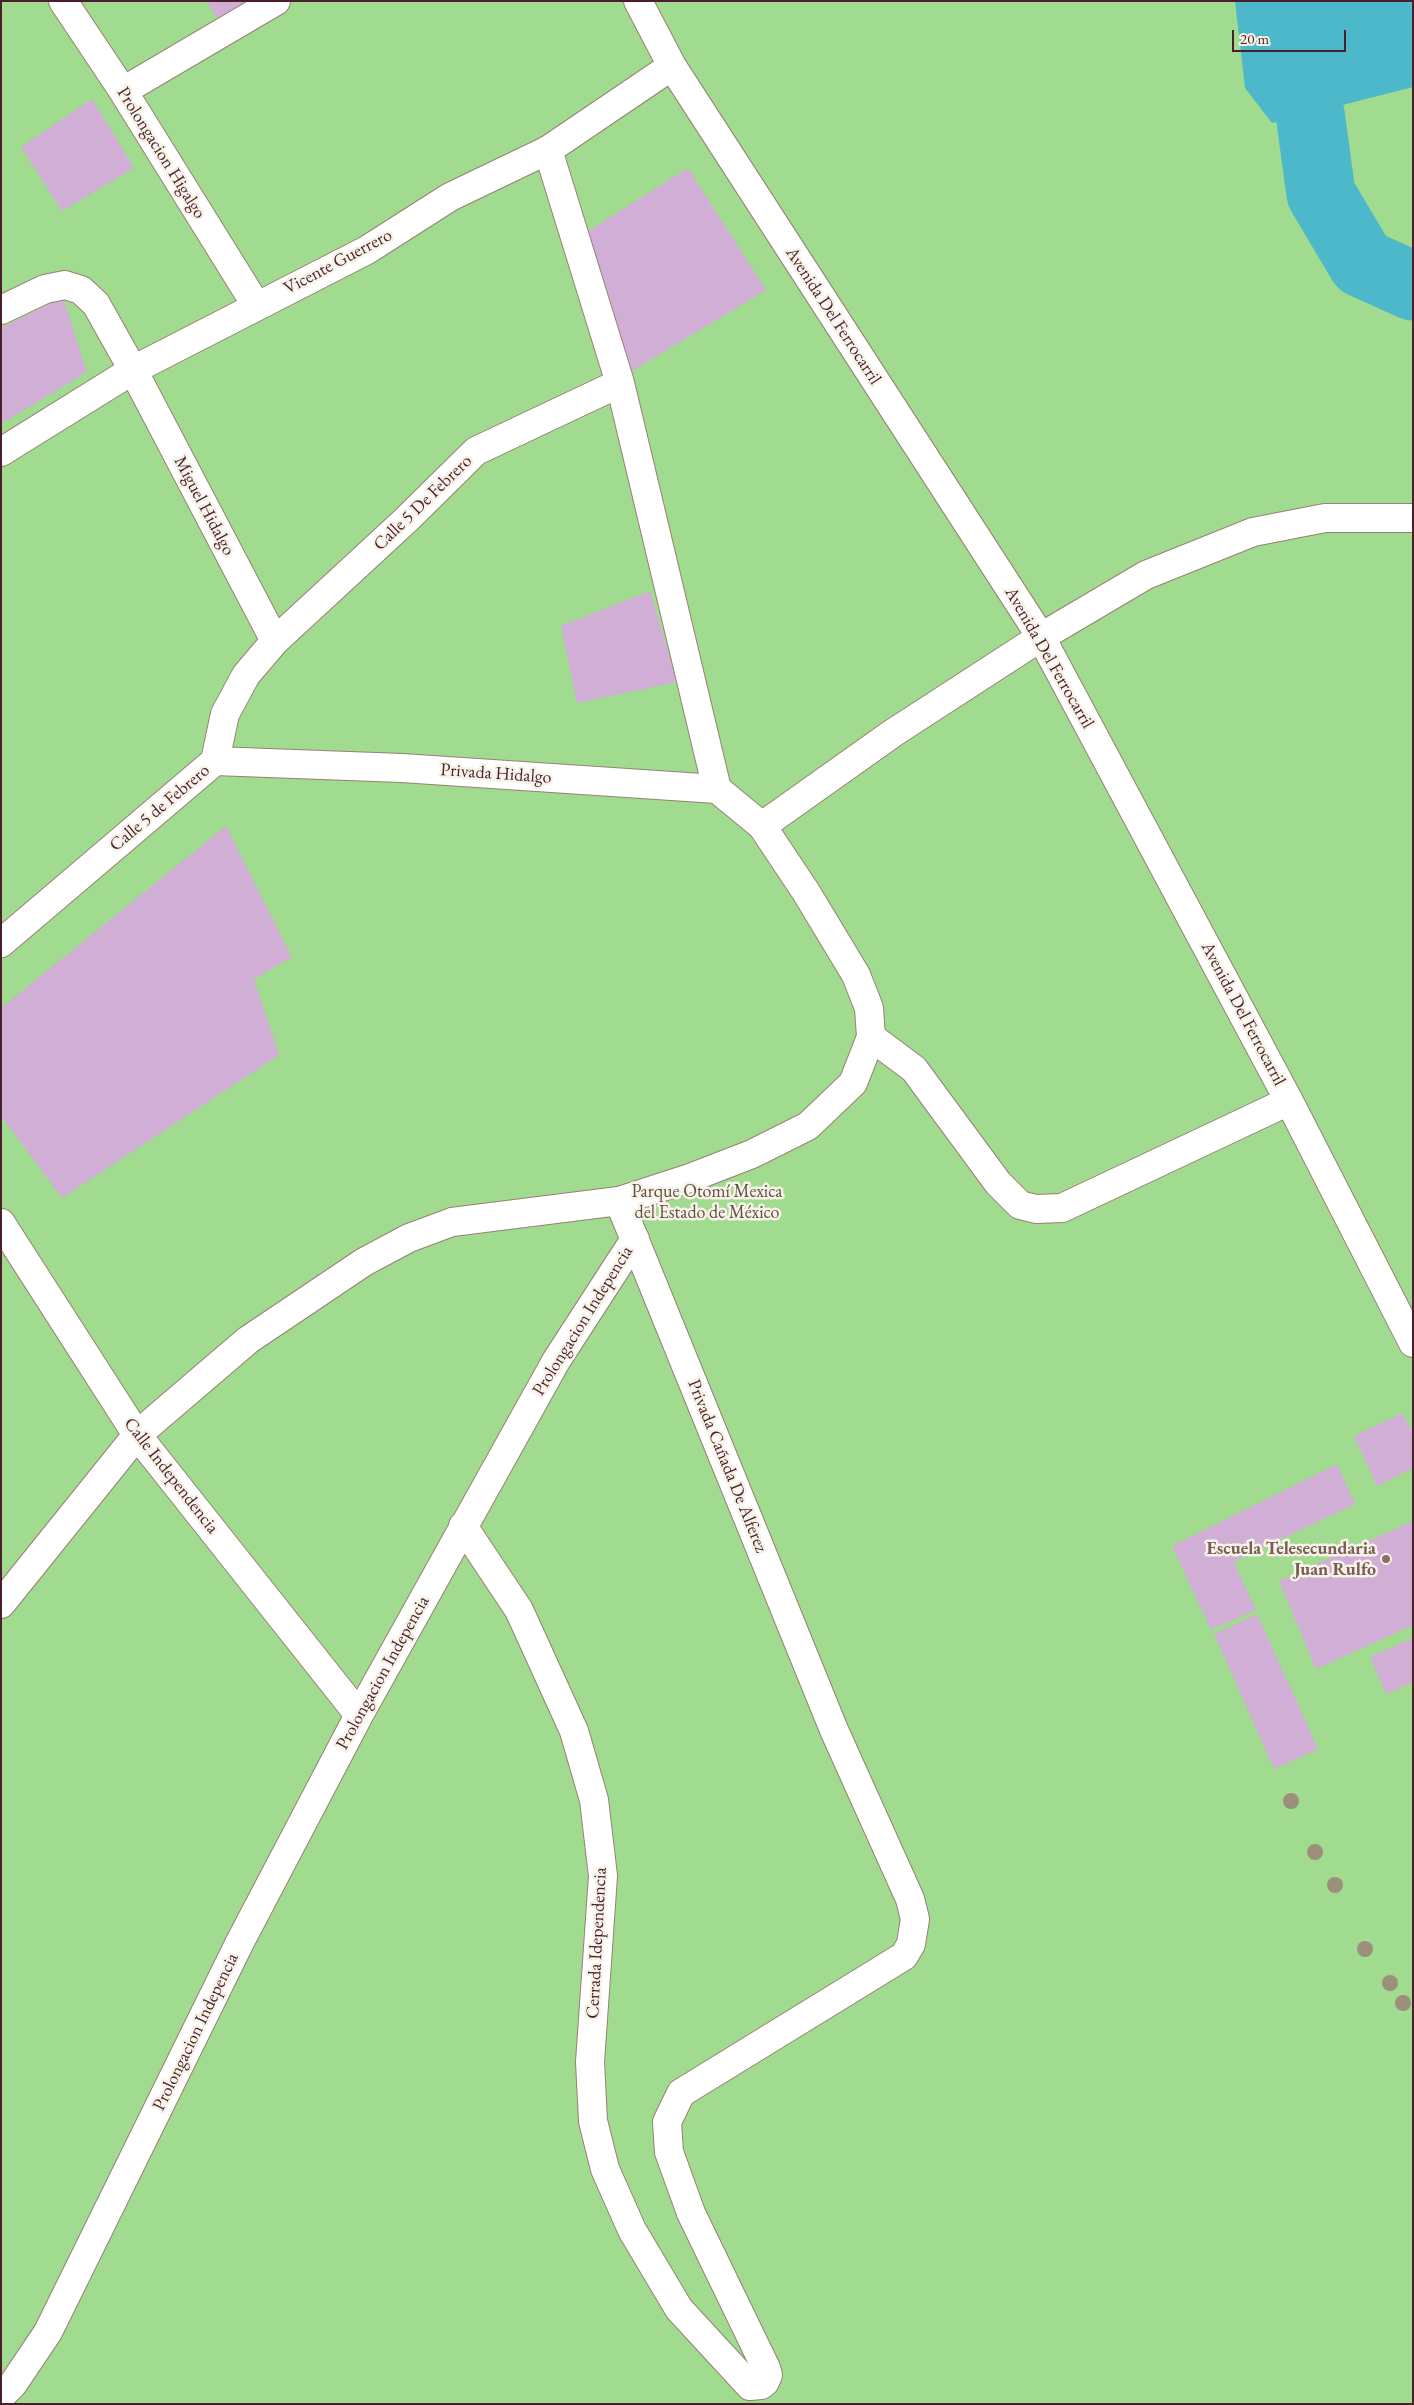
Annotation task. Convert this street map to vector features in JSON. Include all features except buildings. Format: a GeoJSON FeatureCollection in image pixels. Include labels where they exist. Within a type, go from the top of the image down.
{"type":"FeatureCollection","features":[{"type":"Feature","properties":{"kind":"street","name":"Prolongacion Higalgo"},"geometry":{"type":"LineString","coordinates":[[63,1],[122,91],[256,305]]}},
{"type":"Feature","properties":{"kind":"street"},"geometry":{"type":"LineString","coordinates":[[122,91],[276,1]]}},
{"type":"Feature","properties":{"kind":"street","name":"Avenida Del Ferrocarril"},"geometry":{"type":"LineString","coordinates":[[638,1],[672,66],[1041,637],[1289,1101],[1413,1343]]}},
{"type":"Feature","properties":{"kind":"street","name":"Vicente Guerrero"},"geometry":{"type":"LineString","coordinates":[[1,452],[133,370],[256,305],[367,250],[450,197],[548,150],[672,66]]}},
{"type":"Feature","properties":{"kind":"street"},"geometry":{"type":"LineString","coordinates":[[1,1604],[137,1435],[248,1340],[364,1262],[409,1238],[452,1222],[619,1201],[690,1178],[752,1154],[808,1126],[853,1083],[871,1036],[869,1008],[856,974],[806,892],[762,826],[717,789],[620,384],[548,150]]}},
{"type":"Feature","properties":{"kind":"street","name":"Miguel Hidalgo"},"geometry":{"type":"LineString","coordinates":[[1,310],[45,289],[65,285],[81,290],[96,304],[133,370],[275,642]]}},
{"type":"Feature","properties":{"kind":"street","name":"Calle 5 De Febrero"},"geometry":{"type":"LineString","coordinates":[[275,642],[406,520],[476,451],[620,384]]}},
{"type":"Feature","properties":{"kind":"street"},"geometry":{"type":"LineString","coordinates":[[762,826],[893,733],[1041,637],[1146,575],[1254,532],[1325,518],[1413,518]]}},
{"type":"Feature","properties":{"kind":"street","name":"Calle 5 de Febrero"},"geometry":{"type":"LineString","coordinates":[[1,943],[215,761],[225,714],[246,675],[275,642]]}},
{"type":"Feature","properties":{"kind":"street","name":"Privada Hidalgo"},"geometry":{"type":"LineString","coordinates":[[215,761],[402,768],[717,789]]}},
{"type":"Feature","properties":{"kind":"street"},"geometry":{"type":"LineString","coordinates":[[871,1036],[914,1069],[998,1183],[1020,1205],[1036,1209],[1062,1208],[1289,1101]]}},
{"type":"Feature","properties":{"kind":"street","name":"Privada Cañada De Alferez"},"geometry":{"type":"LineString","coordinates":[[592,2121],[605,2169],[632,2230],[674,2302],[708,2342],[750,2386],[762,2385],[766,2382],[768,2375],[766,2368],[692,2213],[669,2152],[667,2122],[681,2093],[904,1956],[911,1944],[915,1919],[910,1899],[834,1730],[619,1201]]}},
{"type":"Feature","properties":{"kind":"street","name":"Calle Independencia"},"geometry":{"type":"LineString","coordinates":[[1,1223],[137,1435],[359,1715]]}},
{"type":"Feature","properties":{"kind":"street","name":"Prolongacion Indepencia"},"geometry":{"type":"LineString","coordinates":[[1,2396],[13,2384],[48,2332],[240,1942],[359,1715],[556,1361],[635,1239]]}},
{"type":"Feature","properties":{"kind":"street","name":"Cerrada Idependencia"},"geometry":{"type":"LineString","coordinates":[[463,1526],[519,1610],[574,1731],[594,1800],[603,1876],[590,2062],[592,2121]]}},
{"type":"Feature","properties":{"kind":"green space","name":"Parque Otomí Mexica del Estado de México"},"geometry":{"type":"Polygon","coordinates":[[[1,1],[1413,1],[1413,2404],[1,2404],[1,1]]]}},
{"type":"Feature","properties":{"kind":"water"},"geometry":{"type":"Polygon","coordinates":[[[1235,1],[1413,1],[1413,87],[1272,123],[1245,88],[1235,1]]]}},
{"type":"Feature","properties":{"kind":"waterway"},"geometry":{"type":"LineString","coordinates":[[1310,113],[1321,194],[1362,263],[1413,286]]}},
{"type":"Feature","properties":{"kind":"place","name":"Escuela Telesecundaria Juan Rulfo"},"geometry":{"type":"Point","coordinates":[1386,1559]}}]}
